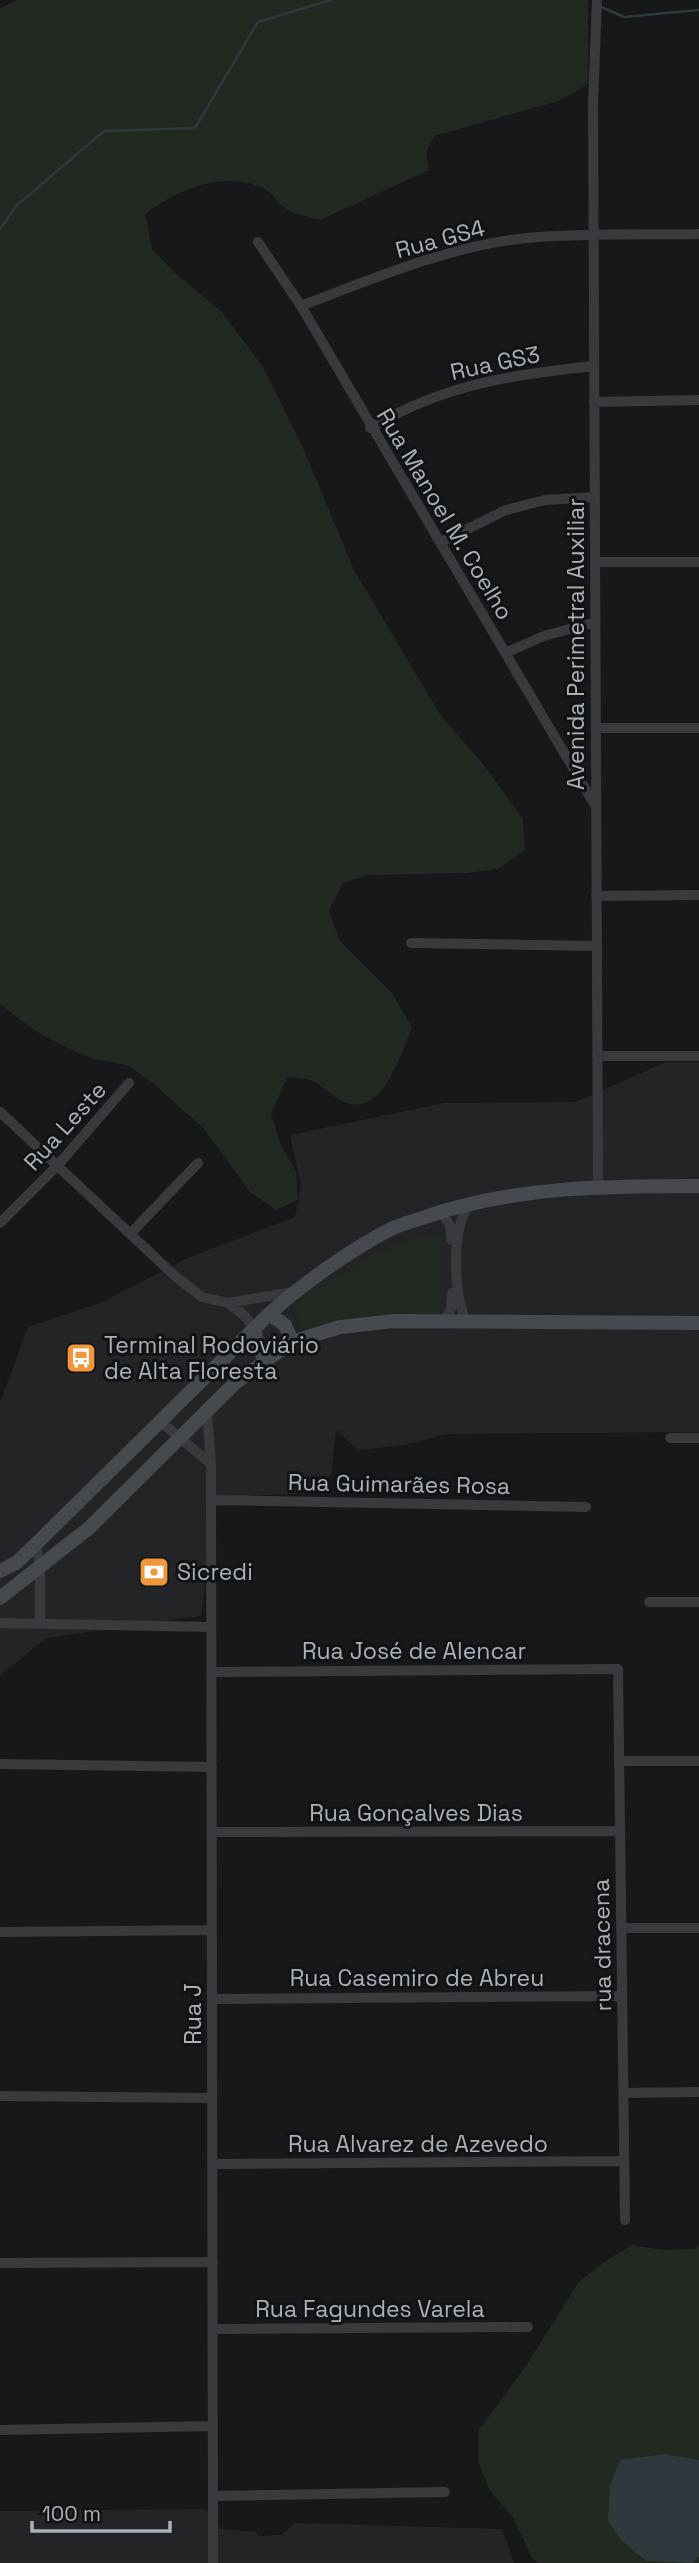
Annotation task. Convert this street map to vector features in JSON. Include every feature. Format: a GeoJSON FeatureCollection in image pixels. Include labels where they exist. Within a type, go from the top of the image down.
{"type":"FeatureCollection","features":[{"type":"Feature","properties":{"kind":"street","name":"Avenida Perimetral Auxiliar"},"geometry":{"type":"LineString","coordinates":[[597,0],[593,102],[597,1186]]}},
{"type":"Feature","properties":{"kind":"street","name":"Rua GS4"},"geometry":{"type":"LineString","coordinates":[[301,306],[386,274],[447,255],[524,238],[699,234]]}},
{"type":"Feature","properties":{"kind":"street","name":"Rua Manoel M. Coelho"},"geometry":{"type":"LineString","coordinates":[[258,242],[301,306],[370,428],[441,542],[596,807]]}},
{"type":"Feature","properties":{"kind":"street","name":"Rua GS3"},"geometry":{"type":"LineString","coordinates":[[370,428],[403,409],[474,383],[594,366]]}},
{"type":"Feature","properties":{"kind":"street"},"geometry":{"type":"LineString","coordinates":[[594,401],[699,400]]}},
{"type":"Feature","properties":{"kind":"street"},"geometry":{"type":"LineString","coordinates":[[441,542],[506,510],[545,500],[594,497]]}},
{"type":"Feature","properties":{"kind":"street"},"geometry":{"type":"LineString","coordinates":[[595,562],[699,562]]}},
{"type":"Feature","properties":{"kind":"street"},"geometry":{"type":"LineString","coordinates":[[505,653],[544,636],[595,622]]}},
{"type":"Feature","properties":{"kind":"street"},"geometry":{"type":"LineString","coordinates":[[596,728],[699,728]]}},
{"type":"Feature","properties":{"kind":"street"},"geometry":{"type":"LineString","coordinates":[[596,896],[699,895]]}},
{"type":"Feature","properties":{"kind":"street"},"geometry":{"type":"LineString","coordinates":[[411,943],[596,946]]}},
{"type":"Feature","properties":{"kind":"street"},"geometry":{"type":"LineString","coordinates":[[597,1056],[699,1056]]}},
{"type":"Feature","properties":{"kind":"street","name":"Rua Leste"},"geometry":{"type":"LineString","coordinates":[[0,1223],[57,1166],[129,1083]]}},
{"type":"Feature","properties":{"kind":"street"},"geometry":{"type":"LineString","coordinates":[[0,1112],[130,1234],[202,1297],[228,1303],[293,1292]]}},
{"type":"Feature","properties":{"kind":"street"},"geometry":{"type":"LineString","coordinates":[[130,1234],[198,1163]]}},
{"type":"Feature","properties":{"kind":"street"},"geometry":{"type":"LineString","coordinates":[[0,1571],[16,1563],[36,1544],[293,1292],[392,1229],[441,1212],[523,1192],[597,1186],[699,1186]]}},
{"type":"Feature","properties":{"kind":"street"},"geometry":{"type":"LineString","coordinates":[[468,1322],[459,1307],[454,1226],[466,1209],[481,1201]]}},
{"type":"Feature","properties":{"kind":"street"},"geometry":{"type":"LineString","coordinates":[[441,1212],[454,1226]]}},
{"type":"Feature","properties":{"kind":"street"},"geometry":{"type":"LineString","coordinates":[[443,1322],[453,1304],[455,1266]]}},
{"type":"Feature","properties":{"kind":"street"},"geometry":{"type":"LineString","coordinates":[[228,1303],[245,1316],[255,1330],[257,1347],[266,1359]]}},
{"type":"Feature","properties":{"kind":"street"},"geometry":{"type":"LineString","coordinates":[[245,1316],[269,1314],[285,1325],[292,1342]]}},
{"type":"Feature","properties":{"kind":"street"},"geometry":{"type":"LineString","coordinates":[[0,1598],[89,1528],[180,1435],[208,1413],[235,1383],[292,1342],[340,1327],[394,1321],[699,1323]]}},
{"type":"Feature","properties":{"kind":"street","name":"Rua J"},"geometry":{"type":"LineString","coordinates":[[208,1413],[211,1464],[213,2563]]}},
{"type":"Feature","properties":{"kind":"street"},"geometry":{"type":"LineString","coordinates":[[160,1421],[180,1435],[211,1464]]}},
{"type":"Feature","properties":{"kind":"street"},"geometry":{"type":"LineString","coordinates":[[670,1438],[699,1438]]}},
{"type":"Feature","properties":{"kind":"street","name":"Rua Guimarães Rosa"},"geometry":{"type":"LineString","coordinates":[[211,1500],[586,1507]]}},
{"type":"Feature","properties":{"kind":"street"},"geometry":{"type":"LineString","coordinates":[[36,1544],[40,1567],[40,1623]]}},
{"type":"Feature","properties":{"kind":"street"},"geometry":{"type":"LineString","coordinates":[[649,1602],[699,1602]]}},
{"type":"Feature","properties":{"kind":"street"},"geometry":{"type":"LineString","coordinates":[[0,1623],[211,1627]]}},
{"type":"Feature","properties":{"kind":"street","name":"Rua José de Alencar"},"geometry":{"type":"LineString","coordinates":[[211,1672],[618,1669]]}},
{"type":"Feature","properties":{"kind":"street","name":"rua dracena"},"geometry":{"type":"LineString","coordinates":[[618,1669],[625,2220]]}},
{"type":"Feature","properties":{"kind":"street"},"geometry":{"type":"LineString","coordinates":[[619,1761],[699,1761]]}},
{"type":"Feature","properties":{"kind":"street"},"geometry":{"type":"LineString","coordinates":[[0,1764],[212,1766]]}},
{"type":"Feature","properties":{"kind":"street","name":"Rua Gonçalves Dias"},"geometry":{"type":"LineString","coordinates":[[212,1832],[620,1831]]}},
{"type":"Feature","properties":{"kind":"street"},"geometry":{"type":"LineString","coordinates":[[621,1928],[699,1928]]}},
{"type":"Feature","properties":{"kind":"street"},"geometry":{"type":"LineString","coordinates":[[0,1932],[212,1930]]}},
{"type":"Feature","properties":{"kind":"street","name":"Rua Casemiro de Abreu"},"geometry":{"type":"LineString","coordinates":[[212,1999],[622,1997]]}},
{"type":"Feature","properties":{"kind":"street"},"geometry":{"type":"LineString","coordinates":[[624,2093],[699,2092]]}},
{"type":"Feature","properties":{"kind":"street"},"geometry":{"type":"LineString","coordinates":[[0,2096],[212,2098]]}},
{"type":"Feature","properties":{"kind":"street","name":"Rua Alvarez de Azevedo"},"geometry":{"type":"LineString","coordinates":[[212,2164],[624,2161]]}},
{"type":"Feature","properties":{"kind":"street"},"geometry":{"type":"LineString","coordinates":[[0,2263],[213,2262]]}},
{"type":"Feature","properties":{"kind":"street","name":"Rua Fagundes Varela"},"geometry":{"type":"LineString","coordinates":[[213,2329],[528,2327]]}},
{"type":"Feature","properties":{"kind":"street"},"geometry":{"type":"LineString","coordinates":[[0,2430],[213,2426]]}},
{"type":"Feature","properties":{"kind":"street"},"geometry":{"type":"LineString","coordinates":[[213,2496],[445,2492]]}},
{"type":"Feature","properties":{"kind":"shaded area"},"geometry":{"type":"Polygon","coordinates":[[[18,0],[588,0],[588,84],[559,101],[434,136],[426,154],[429,170],[320,220],[288,210],[263,188],[232,181],[186,190],[145,214],[152,249],[173,271],[222,312],[263,367],[304,450],[354,570],[441,716],[484,765],[523,819],[525,850],[498,869],[467,873],[368,875],[343,883],[329,910],[339,940],[392,993],[412,1027],[386,1084],[376,1096],[365,1103],[352,1104],[337,1098],[310,1080],[288,1077],[271,1113],[280,1143],[296,1171],[298,1200],[276,1210],[250,1192],[204,1129],[154,1084],[127,1065],[93,1059],[63,1046],[34,1030],[0,1004],[0,8],[18,0]]]}},
{"type":"Feature","properties":{"kind":"shaded area"},"geometry":{"type":"Polygon","coordinates":[[[666,1062],[699,1062],[699,1432],[447,1434],[404,1445],[358,1450],[336,1430],[331,1475],[314,1493],[217,1497],[201,1616],[46,1638],[0,1676],[0,1403],[28,1327],[100,1303],[190,1257],[295,1217],[301,1185],[290,1135],[444,1103],[576,1102],[666,1062]]]}},
{"type":"Feature","properties":{"kind":"shaded area"},"geometry":{"type":"Polygon","coordinates":[[[431,1236],[441,1238],[440,1315],[303,1331],[292,1304],[378,1254],[431,1236]]]}},
{"type":"Feature","properties":{"kind":"shaded area"},"geometry":{"type":"Polygon","coordinates":[[[699,2244],[699,2563],[539,2563],[532,2558],[512,2516],[490,2491],[478,2461],[479,2430],[527,2364],[578,2283],[604,2262],[632,2245],[664,2250],[695,2249],[699,2244]]]}},
{"type":"Feature","properties":{"kind":"shaded area"},"geometry":{"type":"Polygon","coordinates":[[[664,2454],[699,2460],[699,2556],[692,2563],[646,2561],[622,2541],[608,2521],[610,2485],[620,2460],[664,2454]]]}},
{"type":"Feature","properties":{"kind":"shaded area"},"geometry":{"type":"Polygon","coordinates":[[[205,2509],[221,2529],[256,2532],[258,2536],[282,2535],[294,2523],[502,2529],[514,2563],[0,2563],[0,2511],[205,2509]]]}},
{"type":"Feature","properties":{"kind":"waterway"},"geometry":{"type":"LineString","coordinates":[[0,229],[16,206],[104,131],[195,128],[258,22],[331,0]]}},
{"type":"Feature","properties":{"kind":"waterway"},"geometry":{"type":"LineString","coordinates":[[599,6],[624,17],[699,10]]}},
{"type":"Feature","properties":{"kind":"place","name":"Terminal Rodoviário de Alta Floresta"},"geometry":{"type":"Point","coordinates":[81,1358]}},
{"type":"Feature","properties":{"kind":"place","name":"Sicredi"},"geometry":{"type":"Point","coordinates":[154,1572]}}]}
